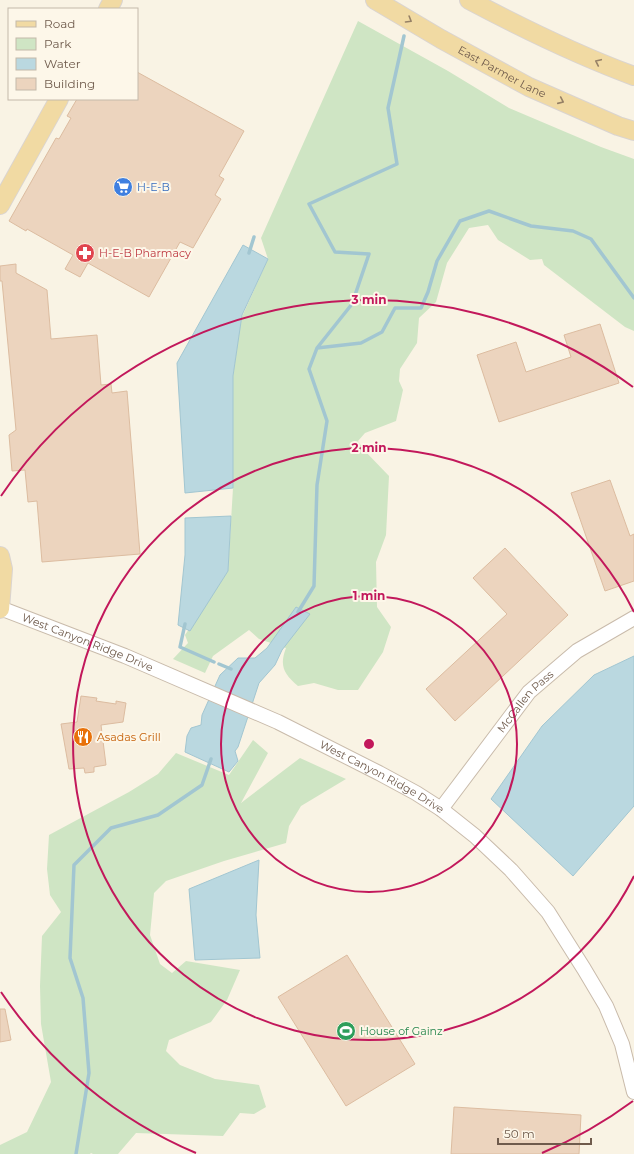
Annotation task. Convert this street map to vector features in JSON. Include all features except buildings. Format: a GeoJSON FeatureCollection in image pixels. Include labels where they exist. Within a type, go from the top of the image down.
{"type":"FeatureCollection","features":[{"type":"Feature","properties":{"kind":"main road","name":"East Parmer Lane"},"geometry":{"type":"LineString","coordinates":[[375,0],[440,39],[530,87],[628,128]]}},
{"type":"Feature","properties":{"kind":"main road"},"geometry":{"type":"LineString","coordinates":[[469,0],[554,42],[604,65],[634,76]]}},
{"type":"Feature","properties":{"kind":"main road"},"geometry":{"type":"LineString","coordinates":[[0,205],[58,100]]}},
{"type":"Feature","properties":{"kind":"main road"},"geometry":{"type":"LineString","coordinates":[[0,556],[3,569],[0,608]]}},
{"type":"Feature","properties":{"kind":"street","name":"West Canyon Ridge Drive"},"geometry":{"type":"LineString","coordinates":[[0,608],[64,631],[164,672],[272,720],[379,772],[416,793],[441,810],[475,836],[511,870],[548,912],[584,968],[606,1006],[622,1044],[634,1092]]}},
{"type":"Feature","properties":{"kind":"street","name":"McCallen Pass"},"geometry":{"type":"LineString","coordinates":[[441,810],[529,692],[577,652],[634,618]]}},
{"type":"Feature","properties":{"kind":"green space"},"geometry":{"type":"Polygon","coordinates":[[[358,21],[448,71],[509,108],[601,147],[634,159],[634,331],[625,327],[544,265],[542,259],[530,260],[498,240],[488,225],[469,228],[447,263],[436,302],[419,318],[417,343],[400,369],[399,381],[403,390],[396,421],[365,433],[358,441],[363,449],[389,476],[386,535],[376,562],[377,607],[391,627],[383,652],[358,690],[338,690],[314,683],[298,686],[289,678],[284,669],[283,660],[286,648],[259,639],[249,630],[213,656],[205,673],[173,659],[188,643],[185,635],[228,571],[233,488],[233,376],[241,319],[268,259],[261,238],[358,21]]]}},
{"type":"Feature","properties":{"kind":"green space"},"geometry":{"type":"Polygon","coordinates":[[[253,740],[268,753],[241,803],[300,758],[346,779],[301,806],[289,826],[286,843],[224,861],[166,881],[154,893],[150,935],[160,964],[172,973],[186,961],[240,970],[227,1000],[211,1022],[169,1040],[166,1051],[180,1065],[215,1079],[259,1085],[266,1107],[254,1114],[240,1113],[223,1136],[136,1133],[118,1154],[0,1154],[0,1145],[27,1132],[51,1082],[41,1024],[40,986],[42,936],[61,912],[50,895],[47,869],[49,835],[129,792],[158,774],[176,753],[229,775],[253,740]]]}},
{"type":"Feature","properties":{"kind":"water"},"geometry":{"type":"Polygon","coordinates":[[[243,245],[268,259],[242,315],[233,376],[233,488],[185,493],[177,363],[243,245]]]}},
{"type":"Feature","properties":{"kind":"water"},"geometry":{"type":"Polygon","coordinates":[[[231,516],[228,571],[190,631],[178,625],[185,555],[185,518],[231,516]]]}},
{"type":"Feature","properties":{"kind":"water"},"geometry":{"type":"Polygon","coordinates":[[[296,607],[310,614],[282,650],[275,665],[259,683],[238,747],[235,751],[238,761],[229,772],[185,752],[187,736],[191,728],[201,725],[202,715],[220,675],[238,658],[255,658],[267,648],[296,607]]]}},
{"type":"Feature","properties":{"kind":"water"},"geometry":{"type":"Polygon","coordinates":[[[634,656],[634,806],[573,876],[491,799],[542,726],[594,675],[634,656]]]}},
{"type":"Feature","properties":{"kind":"water"},"geometry":{"type":"Polygon","coordinates":[[[259,860],[256,915],[260,958],[195,960],[189,889],[259,860]]]}},
{"type":"Feature","properties":{"kind":"waterway"},"geometry":{"type":"LineString","coordinates":[[298,612],[314,586],[317,485],[327,421],[309,369],[317,348],[352,304],[369,254],[335,252],[309,204],[397,164],[388,108],[404,36]]}},
{"type":"Feature","properties":{"kind":"waterway"},"geometry":{"type":"LineString","coordinates":[[317,348],[361,343],[382,332],[395,308],[421,308],[428,292],[437,261],[460,221],[489,211],[531,226],[573,231],[591,239],[634,298]]}},
{"type":"Feature","properties":{"kind":"waterway"},"geometry":{"type":"LineString","coordinates":[[249,253],[254,237]]}},
{"type":"Feature","properties":{"kind":"waterway"},"geometry":{"type":"LineString","coordinates":[[185,624],[180,647],[214,662]]}},
{"type":"Feature","properties":{"kind":"waterway"},"geometry":{"type":"LineString","coordinates":[[219,664],[231,669]]}},
{"type":"Feature","properties":{"kind":"waterway"},"geometry":{"type":"LineString","coordinates":[[76,1154],[89,1073],[83,998],[70,958],[74,865],[111,828],[158,815],[202,785],[211,759]]}},
{"type":"Feature","properties":{"kind":"place","name":"H-E-B"},"geometry":{"type":"Point","coordinates":[123,187]}},
{"type":"Feature","properties":{"kind":"place","name":"H-E-B Pharmacy"},"geometry":{"type":"Point","coordinates":[85,253]}},
{"type":"Feature","properties":{"kind":"place","name":"Asadas Grill"},"geometry":{"type":"Point","coordinates":[83,737]}},
{"type":"Feature","properties":{"kind":"place","name":"House of Gainz"},"geometry":{"type":"Point","coordinates":[346,1031]}}]}
